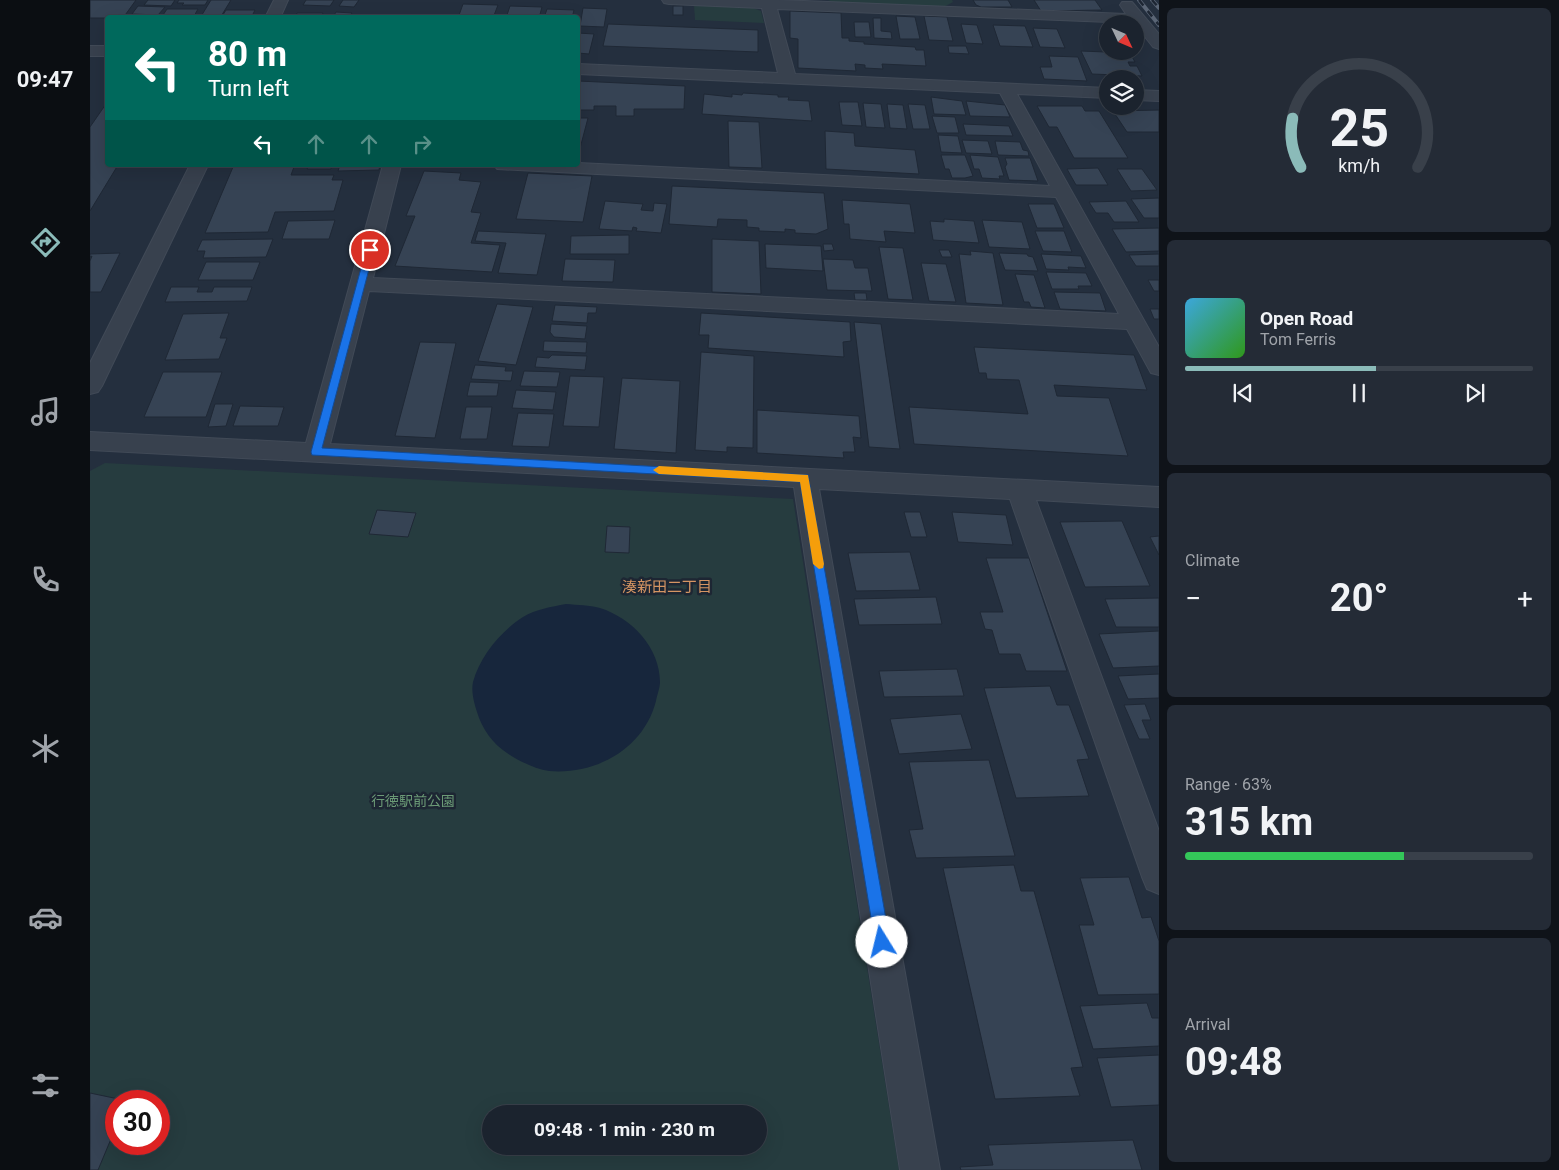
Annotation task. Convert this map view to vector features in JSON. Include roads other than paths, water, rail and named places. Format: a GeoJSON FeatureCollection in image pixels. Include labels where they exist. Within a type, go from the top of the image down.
{"type":"FeatureCollection","features":[{"type":"Feature","properties":{"kind":"street"},"geometry":{"type":"LineString","coordinates":[[274,15],[281,0]]}},
{"type":"Feature","properties":{"kind":"street"},"geometry":{"type":"LineString","coordinates":[[669,0],[769,5],[815,3],[964,7],[1099,16]]}},
{"type":"Feature","properties":{"kind":"street"},"geometry":{"type":"LineString","coordinates":[[1123,0],[1136,15]]}},
{"type":"Feature","properties":{"kind":"street"},"geometry":{"type":"LineString","coordinates":[[769,5],[788,79]]}},
{"type":"Feature","properties":{"kind":"street"},"geometry":{"type":"LineString","coordinates":[[1144,25],[1159,44]]}},
{"type":"Feature","properties":{"kind":"street"},"geometry":{"type":"LineString","coordinates":[[90,64],[99,51]]}},
{"type":"Feature","properties":{"kind":"street"},"geometry":{"type":"LineString","coordinates":[[580,69],[1099,93]]}},
{"type":"Feature","properties":{"kind":"street"},"geometry":{"type":"LineString","coordinates":[[1006,89],[1159,367]]}},
{"type":"Feature","properties":{"kind":"street"},"geometry":{"type":"LineString","coordinates":[[1144,95],[1159,96]]}},
{"type":"Feature","properties":{"kind":"street"},"geometry":{"type":"LineString","coordinates":[[90,386],[198,167]]}},
{"type":"Feature","properties":{"kind":"street"},"geometry":{"type":"LineString","coordinates":[[316,452],[391,167]]}},
{"type":"Feature","properties":{"kind":"street"},"geometry":{"type":"LineString","coordinates":[[544,167],[1062,192]]}},
{"type":"Feature","properties":{"kind":"street"},"geometry":{"type":"LineString","coordinates":[[361,284],[1134,322]]}},
{"type":"Feature","properties":{"kind":"street"},"geometry":{"type":"LineString","coordinates":[[90,441],[1159,497]]}},
{"type":"Feature","properties":{"kind":"street"},"geometry":{"type":"LineString","coordinates":[[804,478],[920,1170]]}},
{"type":"Feature","properties":{"kind":"street"},"geometry":{"type":"LineString","coordinates":[[1019,489],[1159,877]]}},
{"type":"Feature","properties":{"kind":"water"},"geometry":{"type":"Polygon","coordinates":[[[566,604],[600,608],[623,619],[633,627],[642,636],[655,658],[659,669],[660,684],[650,718],[630,745],[601,763],[567,771],[549,771],[533,767],[517,759],[493,741],[479,718],[472,686],[476,672],[486,654],[507,629],[533,612],[566,604]]]}},
{"type":"Feature","properties":{"kind":"railway"},"geometry":{"type":"LineString","coordinates":[[1139,0],[1159,25]]}},
{"type":"Feature","properties":{"kind":"railway"},"geometry":{"type":"LineString","coordinates":[[1152,0],[1159,8]]}},
{"type":"Feature","properties":{"kind":"district","name":"湊新田二丁目"},"geometry":{"type":"Point","coordinates":[667,587]}},
{"type":"Feature","properties":{"kind":"park label","name":"行徳駅前公園"},"geometry":{"type":"Point","coordinates":[413,801]}}]}
